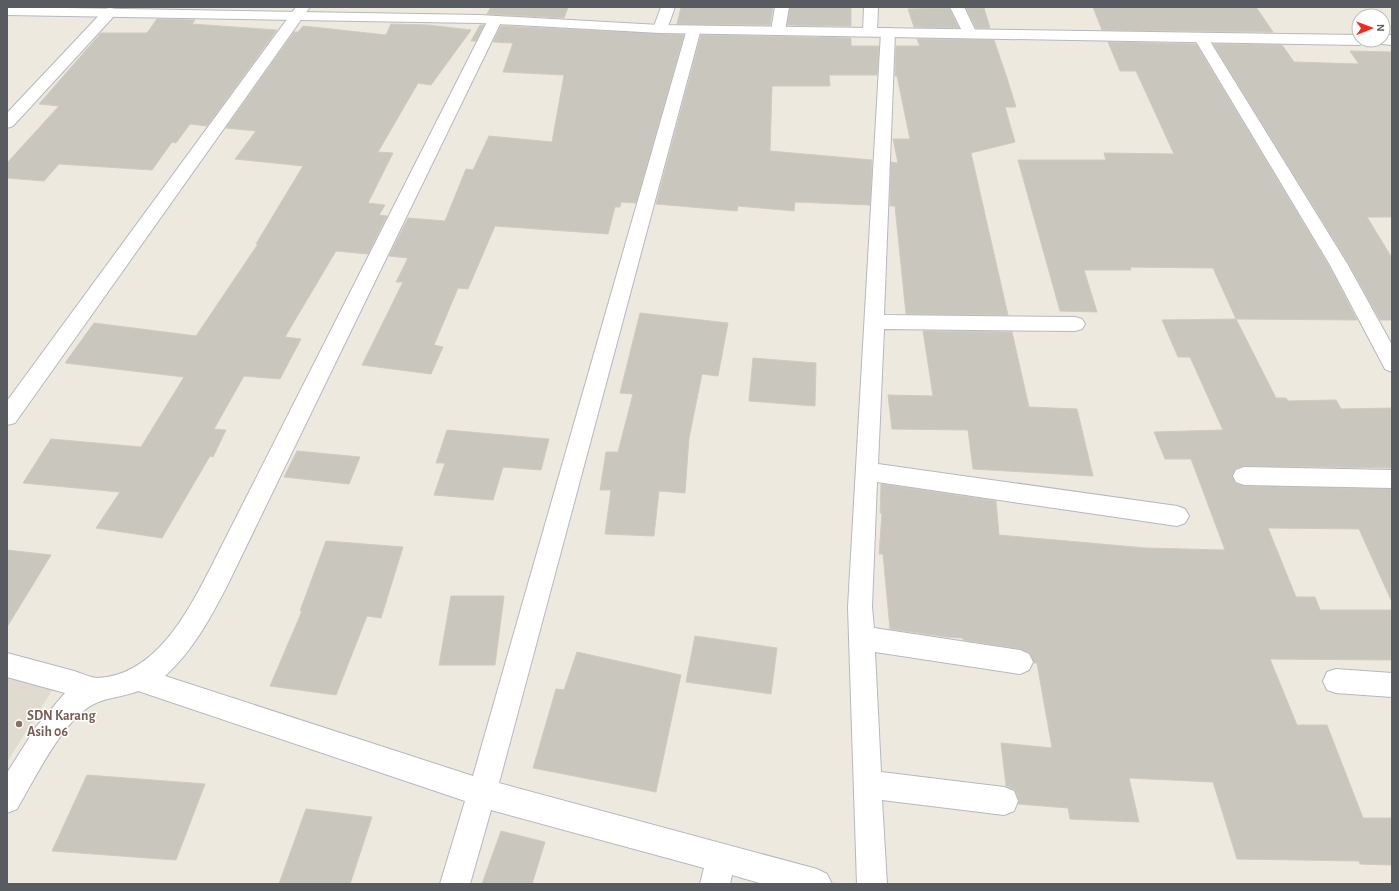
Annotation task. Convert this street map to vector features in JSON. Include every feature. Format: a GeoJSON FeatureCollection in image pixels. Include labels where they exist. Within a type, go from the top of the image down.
{"type":"FeatureCollection","features":[{"type":"Feature","properties":{"kind":"street"},"geometry":{"type":"LineString","coordinates":[[660,29],[668,7]]}},
{"type":"Feature","properties":{"kind":"street"},"geometry":{"type":"LineString","coordinates":[[778,31],[782,7]]}},
{"type":"Feature","properties":{"kind":"street"},"geometry":{"type":"LineString","coordinates":[[871,7],[879,32],[874,322],[860,607],[872,884]]}},
{"type":"Feature","properties":{"kind":"street"},"geometry":{"type":"LineString","coordinates":[[958,7],[970,34]]}},
{"type":"Feature","properties":{"kind":"street"},"geometry":{"type":"LineString","coordinates":[[7,11],[101,10],[487,15],[660,29],[1351,40]]}},
{"type":"Feature","properties":{"kind":"street"},"geometry":{"type":"LineString","coordinates":[[7,123],[101,10]]}},
{"type":"Feature","properties":{"kind":"street"},"geometry":{"type":"LineString","coordinates":[[7,417],[300,12]]}},
{"type":"Feature","properties":{"kind":"street"},"geometry":{"type":"LineString","coordinates":[[7,665],[94,689],[120,686],[138,679],[162,662],[193,624],[209,596],[487,15]]}},
{"type":"Feature","properties":{"kind":"street"},"geometry":{"type":"LineString","coordinates":[[454,884],[482,793],[694,29]]}},
{"type":"Feature","properties":{"kind":"street"},"geometry":{"type":"LineString","coordinates":[[1201,38],[1339,265],[1392,364]]}},
{"type":"Feature","properties":{"kind":"street"},"geometry":{"type":"LineString","coordinates":[[874,322],[1075,324]]}},
{"type":"Feature","properties":{"kind":"street"},"geometry":{"type":"LineString","coordinates":[[866,471],[1177,516]]}},
{"type":"Feature","properties":{"kind":"street"},"geometry":{"type":"LineString","coordinates":[[1244,476],[1392,479]]}},
{"type":"Feature","properties":{"kind":"street"},"geometry":{"type":"LineString","coordinates":[[861,638],[1020,662]]}},
{"type":"Feature","properties":{"kind":"street"},"geometry":{"type":"LineString","coordinates":[[138,679],[482,793],[817,884]]}},
{"type":"Feature","properties":{"kind":"street"},"geometry":{"type":"LineString","coordinates":[[1336,681],[1392,685]]}},
{"type":"Feature","properties":{"kind":"street"},"geometry":{"type":"LineString","coordinates":[[7,799],[54,726],[72,703],[94,689]]}},
{"type":"Feature","properties":{"kind":"street"},"geometry":{"type":"LineString","coordinates":[[868,784],[1004,801]]}},
{"type":"Feature","properties":{"kind":"street"},"geometry":{"type":"LineString","coordinates":[[715,884],[721,857]]}},
{"type":"Feature","properties":{"kind":"shaded area","name":"SDN Karang Asih 06"},"geometry":{"type":"Polygon","coordinates":[[[7,677],[54,687],[7,762],[7,677]]]}},
{"type":"Feature","properties":{"kind":"building"},"geometry":{"type":"Polygon","coordinates":[[[491,7],[568,7],[564,18],[487,14],[491,7]]]}},
{"type":"Feature","properties":{"kind":"building"},"geometry":{"type":"Polygon","coordinates":[[[681,7],[773,7],[770,25],[677,24],[681,7]]]}},
{"type":"Feature","properties":{"kind":"building"},"geometry":{"type":"Polygon","coordinates":[[[790,7],[851,7],[851,26],[787,25],[790,7]]]}},
{"type":"Feature","properties":{"kind":"building"},"geometry":{"type":"Polygon","coordinates":[[[1093,7],[1256,7],[1273,32],[1102,30],[1093,7]]]}},
{"type":"Feature","properties":{"kind":"building"},"geometry":{"type":"Polygon","coordinates":[[[949,8],[959,28],[914,27],[908,9],[949,8]]]}},
{"type":"Feature","properties":{"kind":"building"},"geometry":{"type":"Polygon","coordinates":[[[966,8],[984,8],[990,28],[976,28],[966,8]]]}},
{"type":"Feature","properties":{"kind":"building"},"geometry":{"type":"Polygon","coordinates":[[[157,19],[195,20],[192,24],[277,30],[207,126],[190,124],[176,143],[172,142],[152,170],[59,164],[44,181],[7,178],[7,163],[59,106],[39,104],[101,33],[147,33],[157,19]]]}},
{"type":"Feature","properties":{"kind":"building"},"geometry":{"type":"Polygon","coordinates":[[[391,24],[428,25],[471,30],[431,85],[418,83],[378,152],[393,153],[368,203],[385,205],[379,215],[387,216],[368,254],[336,251],[285,337],[301,339],[280,379],[244,376],[214,429],[226,430],[213,457],[210,456],[162,538],[96,528],[120,492],[23,483],[51,439],[141,447],[184,377],[65,363],[94,323],[196,336],[258,244],[256,244],[303,166],[235,159],[256,131],[226,128],[294,32],[298,32],[303,26],[386,35],[391,24]]]}},
{"type":"Feature","properties":{"kind":"building"},"geometry":{"type":"Polygon","coordinates":[[[480,25],[484,25],[476,41],[471,41],[480,25]]]}},
{"type":"Feature","properties":{"kind":"building"},"geometry":{"type":"Polygon","coordinates":[[[501,26],[684,35],[636,203],[621,202],[620,207],[615,207],[608,234],[495,226],[468,289],[458,288],[434,345],[443,347],[431,374],[362,365],[403,282],[396,282],[408,258],[389,256],[408,218],[445,221],[466,169],[473,170],[489,136],[552,142],[564,75],[503,72],[513,43],[493,42],[501,26]]]}},
{"type":"Feature","properties":{"kind":"building"},"geometry":{"type":"Polygon","coordinates":[[[701,35],[851,38],[851,46],[879,46],[877,75],[829,75],[830,86],[772,86],[770,151],[872,160],[870,205],[795,202],[794,211],[738,206],[737,211],[656,204],[701,35]]]}},
{"type":"Feature","properties":{"kind":"building"},"geometry":{"type":"Polygon","coordinates":[[[917,39],[994,40],[1007,78],[1016,107],[1005,107],[1015,142],[971,153],[1008,315],[906,314],[895,206],[890,206],[891,162],[898,163],[893,139],[910,139],[897,76],[895,76],[896,46],[920,46],[917,39]]]}},
{"type":"Feature","properties":{"kind":"building"},"geometry":{"type":"Polygon","coordinates":[[[1108,42],[1196,44],[1329,266],[1357,320],[1236,319],[1213,268],[1130,267],[1131,270],[1084,270],[1097,312],[1060,311],[1018,160],[1106,160],[1104,153],[1174,154],[1136,71],[1120,71],[1108,42]]]}},
{"type":"Feature","properties":{"kind":"building"},"geometry":{"type":"Polygon","coordinates":[[[1213,44],[1282,45],[1294,62],[1359,64],[1350,51],[1392,52],[1392,217],[1367,217],[1392,258],[1392,320],[1380,320],[1349,264],[1213,44]]]}},
{"type":"Feature","properties":{"kind":"building"},"geometry":{"type":"Polygon","coordinates":[[[640,313],[728,323],[718,376],[702,374],[689,438],[685,493],[659,491],[654,536],[605,534],[611,490],[600,490],[606,452],[618,452],[633,394],[620,393],[640,313]]]}},
{"type":"Feature","properties":{"kind":"building"},"geometry":{"type":"Polygon","coordinates":[[[1236,319],[1276,398],[1286,398],[1288,401],[1336,400],[1341,409],[1392,408],[1392,468],[1244,466],[1235,469],[1232,475],[1235,483],[1244,486],[1392,489],[1392,602],[1359,529],[1268,528],[1296,597],[1315,597],[1320,610],[1392,610],[1392,660],[1270,659],[1297,725],[1327,725],[1363,818],[1392,818],[1392,865],[1360,864],[1359,861],[1237,859],[1213,782],[1129,778],[1139,822],[1070,819],[1068,808],[1018,804],[1019,800],[1015,790],[1006,786],[1001,743],[1052,748],[1037,663],[1034,663],[1030,653],[1020,649],[963,640],[963,638],[890,629],[883,554],[879,554],[882,513],[880,513],[881,484],[996,501],[999,535],[1146,548],[1225,550],[1191,459],[1165,459],[1154,432],[1223,430],[1190,357],[1178,357],[1162,320],[1236,319]]]}},
{"type":"Feature","properties":{"kind":"building"},"geometry":{"type":"Polygon","coordinates":[[[923,331],[1012,332],[1029,407],[1077,409],[1093,476],[973,469],[968,430],[892,429],[888,395],[933,396],[923,331]]]}},
{"type":"Feature","properties":{"kind":"building"},"geometry":{"type":"Polygon","coordinates":[[[753,358],[816,363],[815,406],[749,401],[753,358]]]}},
{"type":"Feature","properties":{"kind":"building"},"geometry":{"type":"Polygon","coordinates":[[[447,430],[549,439],[541,470],[503,467],[493,500],[434,495],[445,463],[436,463],[447,430]]]}},
{"type":"Feature","properties":{"kind":"building"},"geometry":{"type":"Polygon","coordinates":[[[297,451],[360,457],[349,484],[284,477],[297,451]]]}},
{"type":"Feature","properties":{"kind":"building"},"geometry":{"type":"Polygon","coordinates":[[[326,541],[403,547],[381,618],[367,616],[336,695],[270,686],[302,611],[300,611],[326,541]]]}},
{"type":"Feature","properties":{"kind":"building"},"geometry":{"type":"Polygon","coordinates":[[[7,550],[51,555],[7,627],[7,550]]]}},
{"type":"Feature","properties":{"kind":"building"},"geometry":{"type":"Polygon","coordinates":[[[451,596],[504,596],[495,665],[439,665],[451,596]]]}},
{"type":"Feature","properties":{"kind":"building"},"geometry":{"type":"Polygon","coordinates":[[[695,636],[777,648],[771,694],[686,682],[695,636]]]}},
{"type":"Feature","properties":{"kind":"building"},"geometry":{"type":"Polygon","coordinates":[[[577,652],[681,675],[656,792],[533,768],[556,689],[564,690],[577,652]]]}},
{"type":"Feature","properties":{"kind":"building"},"geometry":{"type":"Polygon","coordinates":[[[87,775],[205,784],[176,860],[52,851],[87,775]]]}},
{"type":"Feature","properties":{"kind":"building"},"geometry":{"type":"Polygon","coordinates":[[[306,809],[372,817],[350,884],[279,884],[306,809]]]}},
{"type":"Feature","properties":{"kind":"building"},"geometry":{"type":"Polygon","coordinates":[[[501,831],[545,842],[532,884],[482,884],[501,831]]]}},
{"type":"Feature","properties":{"kind":"place","name":"SDN Karang Asih 06"},"geometry":{"type":"Point","coordinates":[19,724]}}]}
